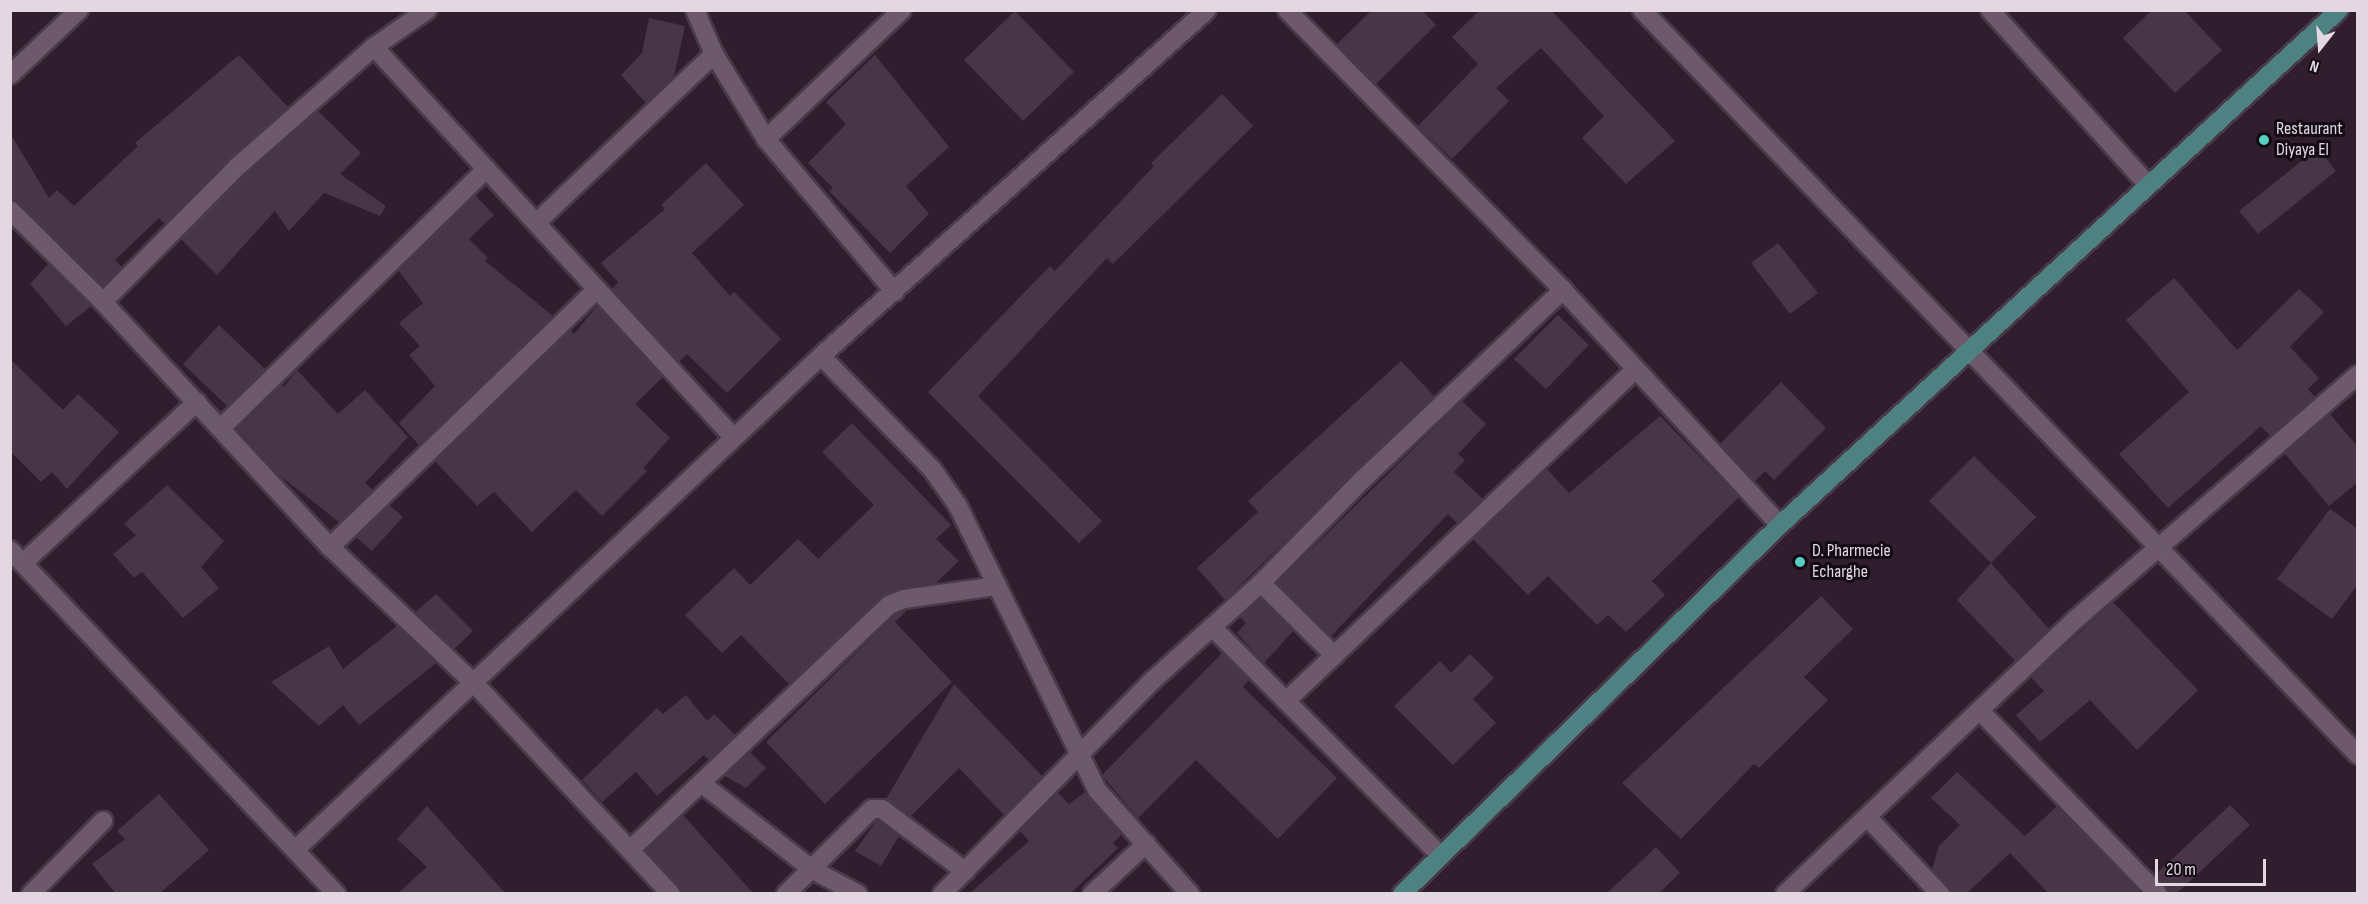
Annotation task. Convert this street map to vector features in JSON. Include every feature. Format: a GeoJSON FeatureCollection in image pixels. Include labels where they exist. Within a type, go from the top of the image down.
{"type":"FeatureCollection","features":[{"type":"Feature","properties":{"kind":"main road"},"geometry":{"type":"LineString","coordinates":[[1405,893],[1780,525],[2339,10]]}},
{"type":"Feature","properties":{"kind":"street"},"geometry":{"type":"LineString","coordinates":[[10,75],[79,10]]}},
{"type":"Feature","properties":{"kind":"street"},"geometry":{"type":"LineString","coordinates":[[103,302],[238,166],[374,47],[427,10]]}},
{"type":"Feature","properties":{"kind":"street"},"geometry":{"type":"LineString","coordinates":[[695,10],[714,54],[766,139],[895,292]]}},
{"type":"Feature","properties":{"kind":"street"},"geometry":{"type":"LineString","coordinates":[[766,139],[902,10]]}},
{"type":"Feature","properties":{"kind":"street"},"geometry":{"type":"LineString","coordinates":[[295,850],[821,356],[1208,10]]}},
{"type":"Feature","properties":{"kind":"street"},"geometry":{"type":"LineString","coordinates":[[1287,10],[1563,290],[1780,525]]}},
{"type":"Feature","properties":{"kind":"street"},"geometry":{"type":"LineString","coordinates":[[1642,10],[2358,755]]}},
{"type":"Feature","properties":{"kind":"street"},"geometry":{"type":"LineString","coordinates":[[1990,10],[2148,186]]}},
{"type":"Feature","properties":{"kind":"street"},"geometry":{"type":"LineString","coordinates":[[374,47],[734,438]]}},
{"type":"Feature","properties":{"kind":"street"},"geometry":{"type":"LineString","coordinates":[[536,224],[714,54]]}},
{"type":"Feature","properties":{"kind":"street"},"geometry":{"type":"LineString","coordinates":[[221,428],[486,169]]}},
{"type":"Feature","properties":{"kind":"street"},"geometry":{"type":"LineString","coordinates":[[10,210],[103,302],[330,547],[474,683],[671,894]]}},
{"type":"Feature","properties":{"kind":"street"},"geometry":{"type":"LineString","coordinates":[[330,547],[597,289]]}},
{"type":"Feature","properties":{"kind":"street"},"geometry":{"type":"LineString","coordinates":[[942,894],[1080,757],[1153,680],[1261,583],[1362,480],[1563,290]]}},
{"type":"Feature","properties":{"kind":"street"},"geometry":{"type":"LineString","coordinates":[[821,356],[932,469],[958,506],[1096,790],[1190,894]]}},
{"type":"Feature","properties":{"kind":"street"},"geometry":{"type":"LineString","coordinates":[[1286,701],[1635,370]]}},
{"type":"Feature","properties":{"kind":"street"},"geometry":{"type":"LineString","coordinates":[[1785,894],[2076,619],[2358,375]]}},
{"type":"Feature","properties":{"kind":"street"},"geometry":{"type":"LineString","coordinates":[[197,402],[17,556],[336,894]]}},
{"type":"Feature","properties":{"kind":"street"},"geometry":{"type":"LineString","coordinates":[[1261,583],[1334,655]]}},
{"type":"Feature","properties":{"kind":"street"},"geometry":{"type":"LineString","coordinates":[[630,850],[889,605],[904,599],[997,586]]}},
{"type":"Feature","properties":{"kind":"street"},"geometry":{"type":"LineString","coordinates":[[1212,627],[1441,856]]}},
{"type":"Feature","properties":{"kind":"street"},"geometry":{"type":"LineString","coordinates":[[1980,711],[2158,894]]}},
{"type":"Feature","properties":{"kind":"street"},"geometry":{"type":"LineString","coordinates":[[701,783],[813,870],[858,894]]}},
{"type":"Feature","properties":{"kind":"street"},"geometry":{"type":"LineString","coordinates":[[786,894],[813,870],[872,809],[882,809],[965,871]]}},
{"type":"Feature","properties":{"kind":"street"},"geometry":{"type":"LineString","coordinates":[[1868,818],[1940,894]]}},
{"type":"Feature","properties":{"kind":"street"},"geometry":{"type":"LineString","coordinates":[[30,894],[103,821]]}},
{"type":"Feature","properties":{"kind":"street"},"geometry":{"type":"LineString","coordinates":[[1092,894],[1146,844]]}},
{"type":"Feature","properties":{"kind":"building"},"geometry":{"type":"Polygon","coordinates":[[[1372,10],[1422,10],[1436,25],[1376,84],[1337,44],[1372,10]]]}},
{"type":"Feature","properties":{"kind":"building"},"geometry":{"type":"Polygon","coordinates":[[[1480,10],[1551,10],[1675,141],[1626,184],[1582,138],[1604,116],[1541,48],[1496,88],[1509,101],[1452,159],[1418,126],[1478,64],[1452,37],[1480,10]]]}},
{"type":"Feature","properties":{"kind":"building"},"geometry":{"type":"Polygon","coordinates":[[[2152,10],[2184,10],[2222,50],[2175,93],[2123,38],[2152,10]]]}},
{"type":"Feature","properties":{"kind":"building"},"geometry":{"type":"Polygon","coordinates":[[[1015,11],[1074,72],[1023,121],[964,60],[1015,11]]]}},
{"type":"Feature","properties":{"kind":"building"},"geometry":{"type":"Polygon","coordinates":[[[649,18],[685,26],[674,76],[646,103],[621,75],[642,53],[649,18]]]}},
{"type":"Feature","properties":{"kind":"building"},"geometry":{"type":"Polygon","coordinates":[[[239,55],[288,107],[165,224],[159,218],[115,260],[122,267],[103,286],[10,199],[10,133],[49,198],[57,190],[74,206],[138,146],[135,143],[239,55]]]}},
{"type":"Feature","properties":{"kind":"building"},"geometry":{"type":"Polygon","coordinates":[[[875,55],[949,147],[906,186],[929,214],[890,253],[829,191],[833,188],[808,163],[846,124],[826,102],[875,55]]]}},
{"type":"Feature","properties":{"kind":"building"},"geometry":{"type":"Polygon","coordinates":[[[1222,94],[1253,126],[1113,264],[1107,258],[978,396],[1102,521],[1079,543],[928,392],[1050,266],[1055,271],[1154,166],[1151,163],[1222,94]]]}},
{"type":"Feature","properties":{"kind":"building"},"geometry":{"type":"Polygon","coordinates":[[[318,111],[361,153],[340,174],[386,206],[380,216],[324,193],[289,231],[275,211],[217,275],[181,239],[246,174],[318,111]]]}},
{"type":"Feature","properties":{"kind":"building"},"geometry":{"type":"Polygon","coordinates":[[[2318,148],[2336,171],[2258,234],[2239,211],[2318,148]]]}},
{"type":"Feature","properties":{"kind":"building"},"geometry":{"type":"Polygon","coordinates":[[[706,163],[744,205],[692,253],[730,296],[734,292],[781,339],[727,393],[687,354],[679,362],[612,289],[618,282],[601,263],[665,209],[661,205],[706,163]]]}},
{"type":"Feature","properties":{"kind":"building"},"geometry":{"type":"Polygon","coordinates":[[[475,195],[494,215],[469,239],[488,258],[485,261],[553,316],[419,445],[399,423],[435,386],[409,355],[420,346],[399,323],[423,303],[398,270],[475,195]]]}},
{"type":"Feature","properties":{"kind":"building"},"geometry":{"type":"Polygon","coordinates":[[[1778,243],[1818,293],[1790,314],[1751,263],[1778,243]]]}},
{"type":"Feature","properties":{"kind":"building"},"geometry":{"type":"Polygon","coordinates":[[[48,264],[91,306],[66,326],[30,284],[48,264]]]}},
{"type":"Feature","properties":{"kind":"building"},"geometry":{"type":"Polygon","coordinates":[[[2174,278],[2237,350],[2299,289],[2324,312],[2290,347],[2319,378],[2308,389],[2315,397],[2270,436],[2261,426],[2168,508],[2119,454],[2189,392],[2126,320],[2174,278]]]}},
{"type":"Feature","properties":{"kind":"building"},"geometry":{"type":"Polygon","coordinates":[[[597,306],[663,377],[635,404],[670,438],[643,468],[647,471],[602,516],[576,490],[532,532],[494,492],[477,506],[435,461],[570,330],[574,334],[597,306]]]}},
{"type":"Feature","properties":{"kind":"building"},"geometry":{"type":"Polygon","coordinates":[[[1558,315],[1589,345],[1546,389],[1514,359],[1558,315]]]}},
{"type":"Feature","properties":{"kind":"building"},"geometry":{"type":"Polygon","coordinates":[[[219,325],[265,369],[227,406],[183,364],[219,325]]]}},
{"type":"Feature","properties":{"kind":"building"},"geometry":{"type":"Polygon","coordinates":[[[10,359],[63,410],[78,394],[119,432],[67,489],[52,472],[41,482],[10,451],[10,359]]]}},
{"type":"Feature","properties":{"kind":"building"},"geometry":{"type":"Polygon","coordinates":[[[1401,361],[1434,396],[1225,600],[1197,568],[1258,512],[1248,501],[1401,361]]]}},
{"type":"Feature","properties":{"kind":"building"},"geometry":{"type":"Polygon","coordinates":[[[297,370],[338,414],[365,390],[408,437],[365,483],[373,490],[339,522],[278,474],[237,429],[282,385],[284,387],[297,370]]]}},
{"type":"Feature","properties":{"kind":"building"},"geometry":{"type":"Polygon","coordinates":[[[1781,382],[1826,428],[1774,480],[1765,471],[1755,481],[1720,444],[1781,382]]]}},
{"type":"Feature","properties":{"kind":"building"},"geometry":{"type":"Polygon","coordinates":[[[1462,401],[1486,424],[1458,454],[1465,460],[1454,472],[1483,499],[1457,523],[1448,514],[1331,636],[1277,583],[1462,401]]]}},
{"type":"Feature","properties":{"kind":"building"},"geometry":{"type":"Polygon","coordinates":[[[2330,414],[2358,447],[2358,482],[2329,506],[2284,453],[2330,414]]]}},
{"type":"Feature","properties":{"kind":"building"},"geometry":{"type":"Polygon","coordinates":[[[1660,416],[1739,497],[1652,581],[1665,595],[1626,632],[1608,615],[1597,625],[1548,576],[1528,595],[1473,539],[1547,469],[1569,493],[1660,416]]]}},
{"type":"Feature","properties":{"kind":"building"},"geometry":{"type":"Polygon","coordinates":[[[852,423],[951,525],[936,539],[959,561],[936,583],[902,588],[882,597],[789,684],[741,635],[722,653],[685,615],[734,568],[750,585],[798,539],[818,559],[874,505],[822,452],[852,423]]]}},
{"type":"Feature","properties":{"kind":"building"},"geometry":{"type":"Polygon","coordinates":[[[1974,456],[2036,517],[1991,563],[1929,501],[1974,456]]]}},
{"type":"Feature","properties":{"kind":"building"},"geometry":{"type":"Polygon","coordinates":[[[167,485],[224,541],[201,567],[219,588],[183,618],[142,572],[134,578],[113,554],[136,535],[124,524],[167,485]]]}},
{"type":"Feature","properties":{"kind":"building"},"geometry":{"type":"Polygon","coordinates":[[[389,505],[403,517],[372,551],[356,537],[389,505]]]}},
{"type":"Feature","properties":{"kind":"building"},"geometry":{"type":"Polygon","coordinates":[[[2330,509],[2358,529],[2358,584],[2332,619],[2277,579],[2330,509]]]}},
{"type":"Feature","properties":{"kind":"building"},"geometry":{"type":"Polygon","coordinates":[[[1991,563],[2049,629],[2015,661],[1957,600],[1991,563]]]}},
{"type":"Feature","properties":{"kind":"building"},"geometry":{"type":"Polygon","coordinates":[[[436,594],[473,631],[454,649],[415,612],[436,594]]]}},
{"type":"Feature","properties":{"kind":"building"},"geometry":{"type":"Polygon","coordinates":[[[1821,596],[1853,629],[1804,677],[1828,700],[1759,768],[1754,764],[1681,839],[1622,783],[1821,596]]]}},
{"type":"Feature","properties":{"kind":"building"},"geometry":{"type":"Polygon","coordinates":[[[1261,598],[1293,631],[1264,663],[1237,633],[1246,623],[1240,617],[1261,598]]]}},
{"type":"Feature","properties":{"kind":"building"},"geometry":{"type":"Polygon","coordinates":[[[2113,602],[2198,690],[2137,750],[2090,700],[2040,742],[2016,715],[2044,691],[2031,677],[2113,602]]]}},
{"type":"Feature","properties":{"kind":"building"},"geometry":{"type":"Polygon","coordinates":[[[907,610],[895,622],[952,682],[825,804],[766,742],[895,615],[907,610]]]}},
{"type":"Feature","properties":{"kind":"building"},"geometry":{"type":"Polygon","coordinates":[[[397,626],[436,663],[359,725],[343,705],[319,726],[271,682],[329,646],[343,669],[397,626]]]}},
{"type":"Feature","properties":{"kind":"building"},"geometry":{"type":"Polygon","coordinates":[[[1222,653],[1249,680],[1243,687],[1337,778],[1278,839],[1196,760],[1138,818],[1102,775],[1222,653]]]}},
{"type":"Feature","properties":{"kind":"building"},"geometry":{"type":"Polygon","coordinates":[[[1470,654],[1494,678],[1473,699],[1496,723],[1453,765],[1394,706],[1440,661],[1451,673],[1470,654]]]}},
{"type":"Feature","properties":{"kind":"building"},"geometry":{"type":"Polygon","coordinates":[[[954,684],[1042,776],[1004,815],[959,768],[911,816],[886,799],[954,684]]]}},
{"type":"Feature","properties":{"kind":"building"},"geometry":{"type":"Polygon","coordinates":[[[686,695],[707,721],[714,714],[735,735],[709,760],[704,755],[657,796],[636,772],[602,802],[582,780],[657,708],[663,714],[686,695]]]}},
{"type":"Feature","properties":{"kind":"building"},"geometry":{"type":"Polygon","coordinates":[[[750,752],[766,768],[746,788],[725,776],[750,752]]]}},
{"type":"Feature","properties":{"kind":"building"},"geometry":{"type":"Polygon","coordinates":[[[1957,772],[2025,836],[2057,806],[2142,894],[2049,894],[2010,853],[1966,894],[1951,894],[1932,869],[1939,846],[1960,825],[1931,798],[1957,772]]]}},
{"type":"Feature","properties":{"kind":"building"},"geometry":{"type":"Polygon","coordinates":[[[1085,792],[1122,834],[1113,843],[1118,848],[1070,894],[969,894],[1029,841],[1020,831],[1058,793],[1069,804],[1085,792]]]}},
{"type":"Feature","properties":{"kind":"building"},"geometry":{"type":"Polygon","coordinates":[[[159,794],[209,850],[159,894],[116,894],[92,864],[125,839],[117,831],[159,794]]]}},
{"type":"Feature","properties":{"kind":"building"},"geometry":{"type":"Polygon","coordinates":[[[2230,805],[2250,825],[2176,894],[2169,894],[2155,875],[2230,805]]]}},
{"type":"Feature","properties":{"kind":"building"},"geometry":{"type":"Polygon","coordinates":[[[427,806],[506,894],[397,894],[427,867],[397,839],[427,806]]]}},
{"type":"Feature","properties":{"kind":"building"},"geometry":{"type":"Polygon","coordinates":[[[683,815],[754,894],[683,894],[646,851],[683,815]]]}},
{"type":"Feature","properties":{"kind":"building"},"geometry":{"type":"Polygon","coordinates":[[[877,820],[899,836],[881,866],[855,851],[877,820]]]}},
{"type":"Feature","properties":{"kind":"building"},"geometry":{"type":"Polygon","coordinates":[[[1656,847],[1680,873],[1658,894],[1606,894],[1656,847]]]}},
{"type":"Feature","properties":{"kind":"place","name":"Restaurant Diyaya El"},"geometry":{"type":"Point","coordinates":[2264,140]}},
{"type":"Feature","properties":{"kind":"place","name":"D. Pharmecie Echarghe"},"geometry":{"type":"Point","coordinates":[1800,562]}}]}
